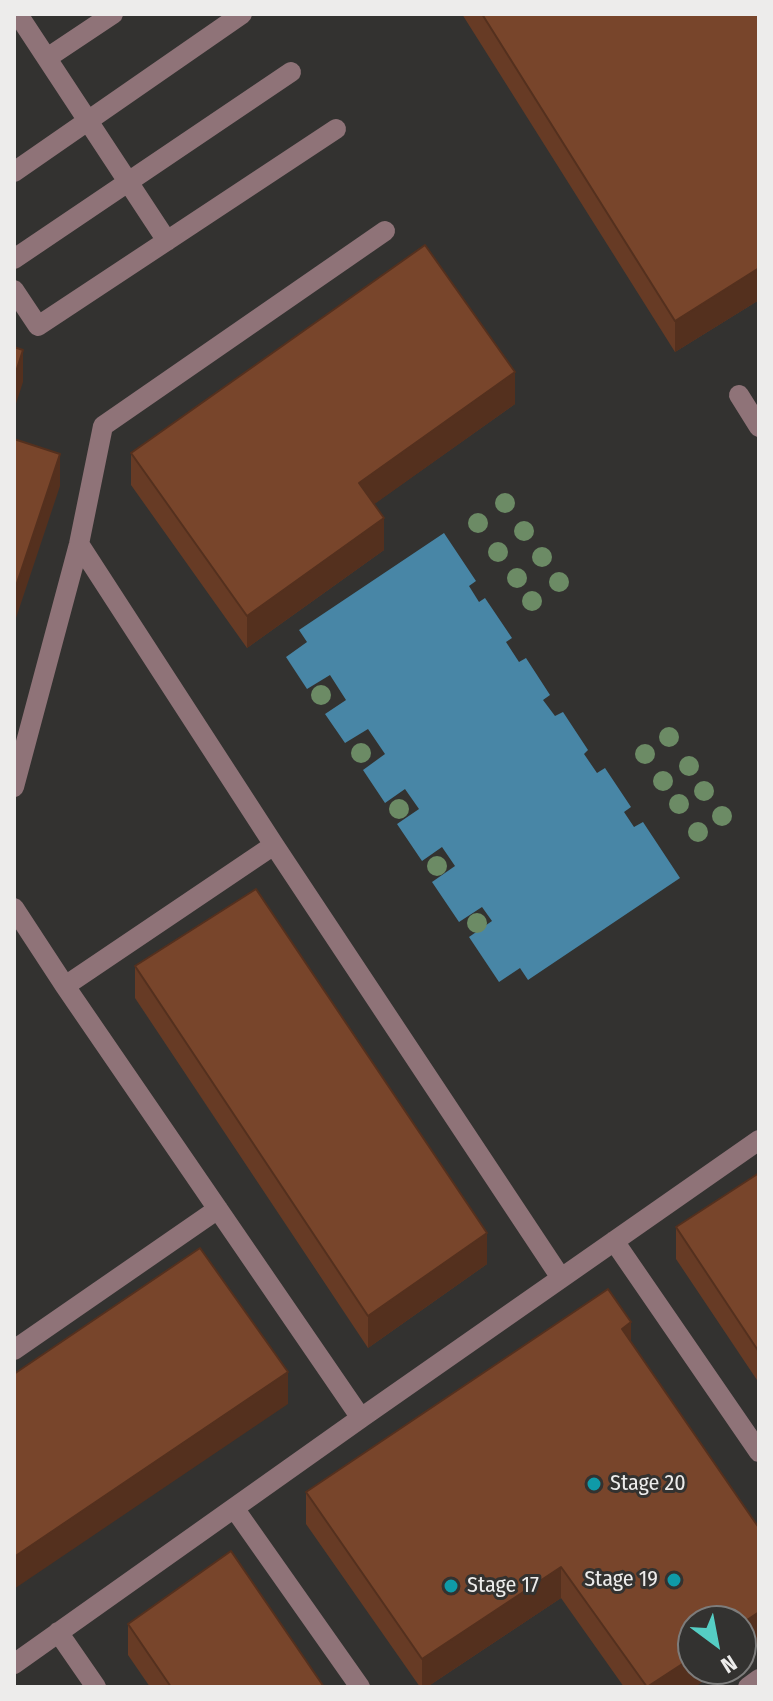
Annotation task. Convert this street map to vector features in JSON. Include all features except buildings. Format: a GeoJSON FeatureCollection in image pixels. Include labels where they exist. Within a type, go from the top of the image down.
{"type":"FeatureCollection","features":[{"type":"Feature","properties":{"kind":"lane"},"geometry":{"type":"LineString","coordinates":[[47,58],[113,14]]}},
{"type":"Feature","properties":{"kind":"lane"},"geometry":{"type":"LineString","coordinates":[[14,172],[242,14]]}},
{"type":"Feature","properties":{"kind":"lane"},"geometry":{"type":"LineString","coordinates":[[17,21],[47,58],[167,241]]}},
{"type":"Feature","properties":{"kind":"lane"},"geometry":{"type":"LineString","coordinates":[[14,259],[291,72]]}},
{"type":"Feature","properties":{"kind":"lane"},"geometry":{"type":"LineString","coordinates":[[14,290],[38,326],[336,129]]}},
{"type":"Feature","properties":{"kind":"lane"},"geometry":{"type":"LineString","coordinates":[[14,787],[79,544],[103,426],[385,231]]}},
{"type":"Feature","properties":{"kind":"lane"},"geometry":{"type":"LineString","coordinates":[[739,395],[759,427]]}},
{"type":"Feature","properties":{"kind":"lane"},"geometry":{"type":"LineString","coordinates":[[79,544],[561,1278]]}},
{"type":"Feature","properties":{"kind":"lane"},"geometry":{"type":"LineString","coordinates":[[65,986],[274,845]]}},
{"type":"Feature","properties":{"kind":"lane"},"geometry":{"type":"LineString","coordinates":[[14,908],[361,1418]]}},
{"type":"Feature","properties":{"kind":"lane"},"geometry":{"type":"LineString","coordinates":[[14,1664],[759,1140]]}},
{"type":"Feature","properties":{"kind":"lane"},"geometry":{"type":"LineString","coordinates":[[14,1350],[218,1209]]}},
{"type":"Feature","properties":{"kind":"lane"},"geometry":{"type":"LineString","coordinates":[[614,1241],[759,1452]]}},
{"type":"Feature","properties":{"kind":"lane"},"geometry":{"type":"LineString","coordinates":[[234,1508],[360,1687]]}},
{"type":"Feature","properties":{"kind":"lane"},"geometry":{"type":"LineString","coordinates":[[58,1632],[96,1687]]}},
{"type":"Feature","properties":{"kind":"lane"},"geometry":{"type":"LineString","coordinates":[[748,1687],[759,1679]]}},
{"type":"Feature","properties":{"kind":"water"},"geometry":{"type":"Polygon","coordinates":[[[444,533],[476,581],[469,586],[479,602],[485,598],[512,638],[506,642],[519,662],[526,658],[550,695],[543,700],[555,716],[563,712],[588,750],[584,754],[597,773],[605,768],[631,807],[624,812],[634,827],[643,822],[680,878],[528,980],[520,968],[499,982],[469,937],[492,921],[482,907],[459,922],[432,882],[455,866],[442,847],[422,861],[397,824],[419,809],[405,789],[385,803],[363,770],[385,754],[368,729],[345,743],[325,714],[346,700],[330,675],[307,689],[286,657],[307,642],[299,630],[444,533]]]}},
{"type":"Feature","properties":{"kind":"place","name":"Stage 20"},"geometry":{"type":"Point","coordinates":[594,1484]}},
{"type":"Feature","properties":{"kind":"place","name":"Stage 19"},"geometry":{"type":"Point","coordinates":[674,1580]}},
{"type":"Feature","properties":{"kind":"place","name":"Stage 17"},"geometry":{"type":"Point","coordinates":[451,1586]}}]}
